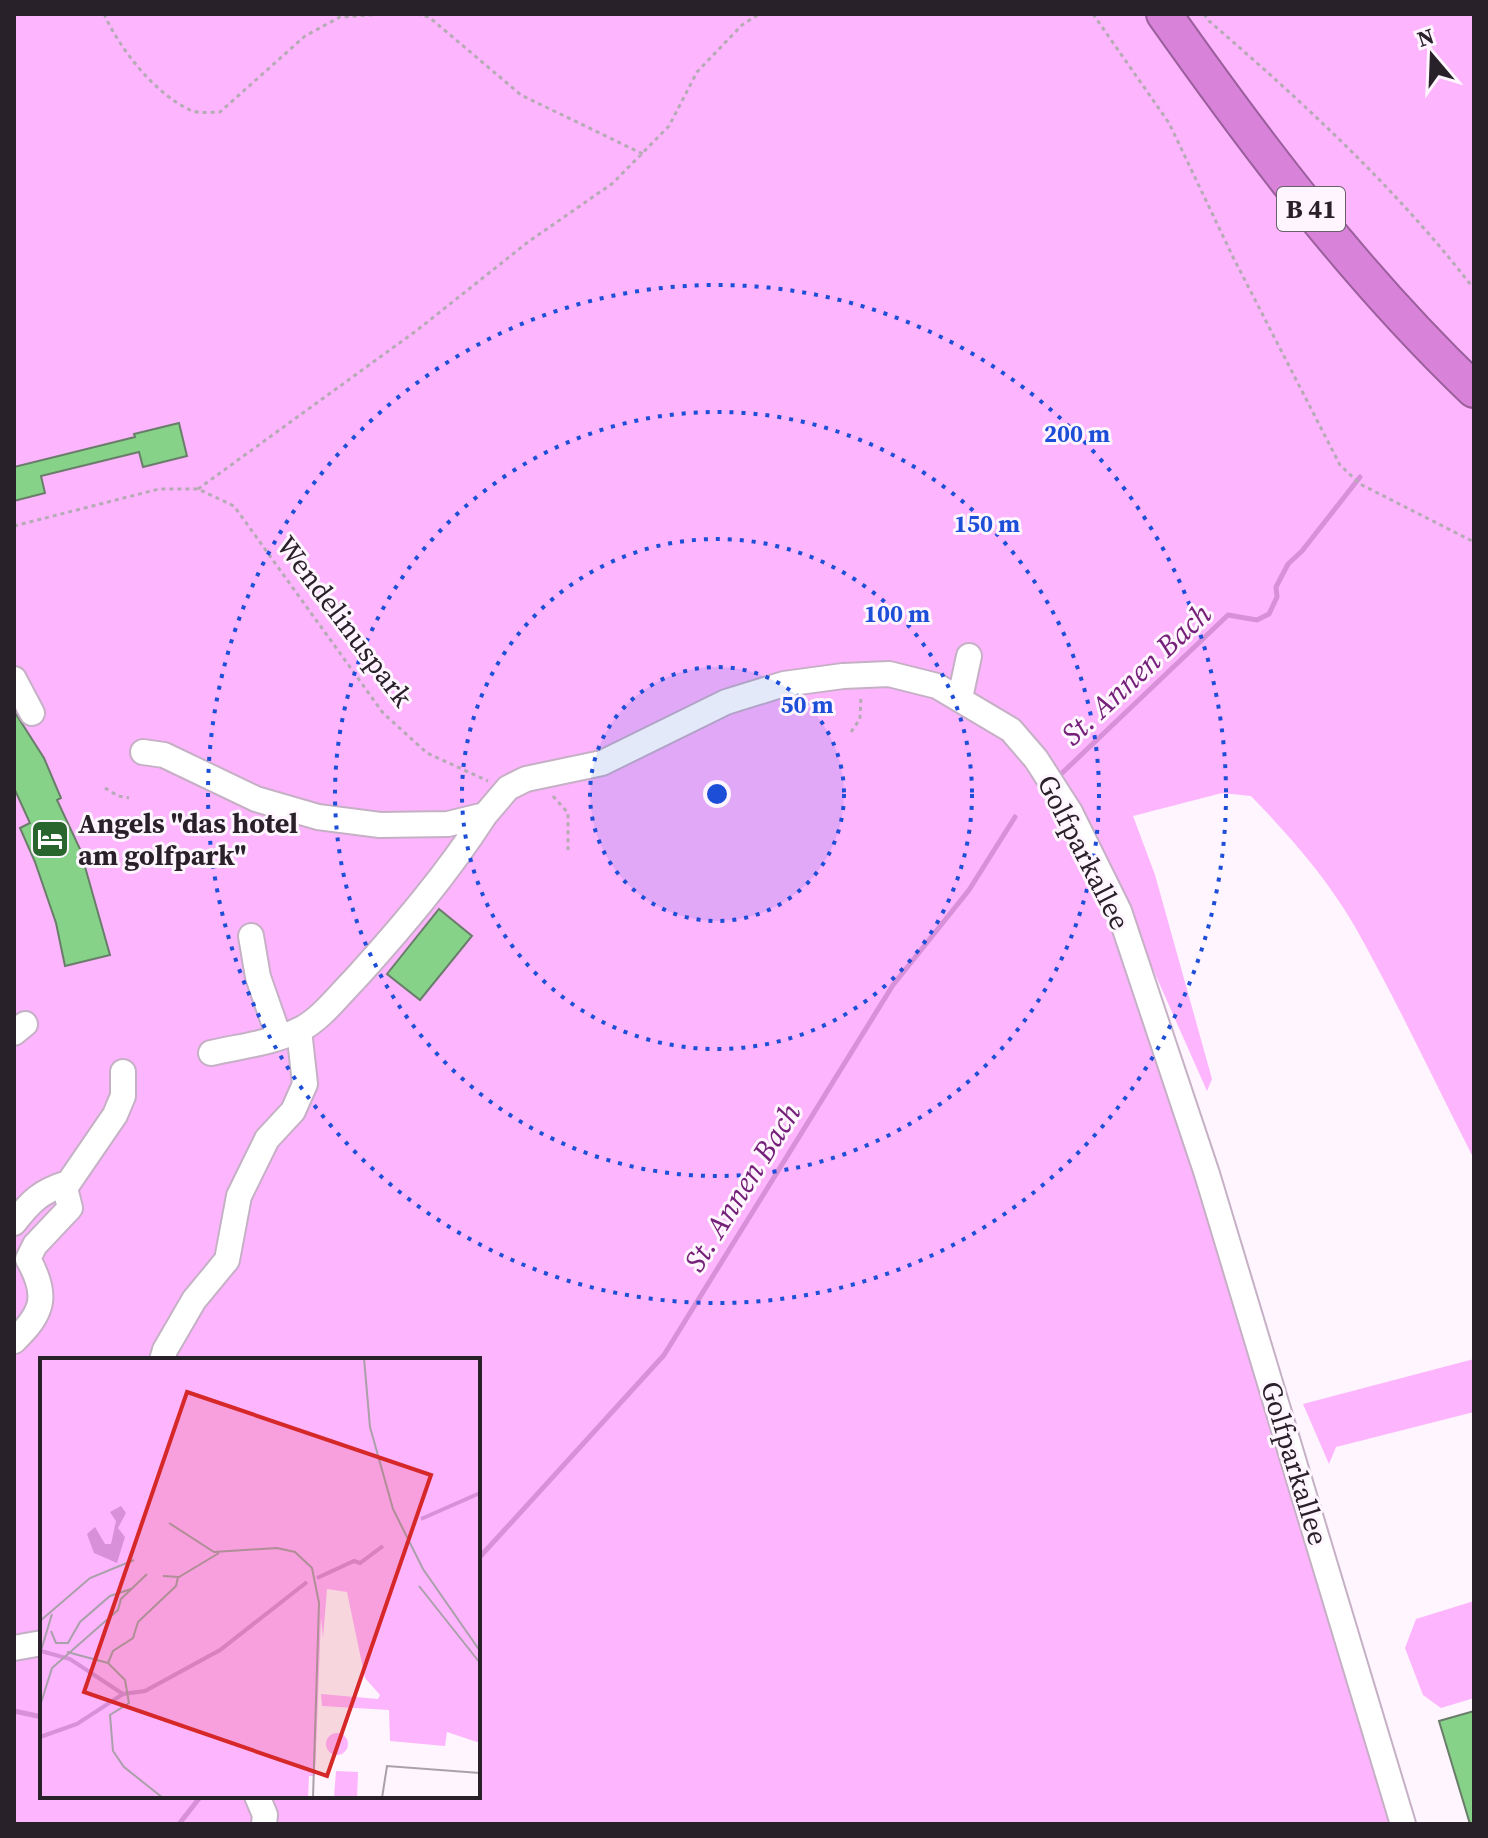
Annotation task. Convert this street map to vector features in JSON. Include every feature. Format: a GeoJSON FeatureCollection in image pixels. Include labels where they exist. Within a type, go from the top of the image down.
{"type":"FeatureCollection","features":[{"type":"Feature","properties":{"kind":"highway","name":"B 41"},"geometry":{"type":"LineString","coordinates":[[1164,14],[1244,126],[1349,256],[1436,354],[1474,390]]}},
{"type":"Feature","properties":{"kind":"lane"},"geometry":{"type":"LineString","coordinates":[[960,698],[969,656]]}},
{"type":"Feature","properties":{"kind":"lane","name":"Golfparkallee"},"geometry":{"type":"LineString","coordinates":[[508,788],[526,779],[602,763],[726,702],[784,684],[843,676],[889,674],[937,686],[1011,730],[1036,759],[1070,812],[1119,911],[1207,1174],[1403,1824]]}},
{"type":"Feature","properties":{"kind":"lane"},"geometry":{"type":"LineString","coordinates":[[14,679],[32,713]]}},
{"type":"Feature","properties":{"kind":"lane"},"geometry":{"type":"LineString","coordinates":[[143,752],[164,755],[256,799],[318,817],[380,825],[448,824],[485,815]]}},
{"type":"Feature","properties":{"kind":"lane"},"geometry":{"type":"LineString","coordinates":[[211,1053],[289,1033],[336,999],[400,929],[508,788]]}},
{"type":"Feature","properties":{"kind":"lane"},"geometry":{"type":"LineString","coordinates":[[163,1358],[194,1300],[227,1260],[239,1196],[267,1139],[293,1111],[305,1084],[289,1033],[258,977],[251,936]]}},
{"type":"Feature","properties":{"kind":"lane"},"geometry":{"type":"LineString","coordinates":[[14,1341],[32,1324],[42,1302],[38,1276],[28,1259],[35,1245],[70,1208],[65,1188],[115,1115],[123,1096],[123,1072]]}},
{"type":"Feature","properties":{"kind":"lane"},"geometry":{"type":"LineString","coordinates":[[14,1223],[30,1201],[68,1183]]}},
{"type":"Feature","properties":{"kind":"lane"},"geometry":{"type":"LineString","coordinates":[[14,1648],[40,1643]]}},
{"type":"Feature","properties":{"kind":"lane"},"geometry":{"type":"LineString","coordinates":[[258,1798],[265,1815],[264,1824]]}},
{"type":"Feature","properties":{"kind":"path"},"geometry":{"type":"LineString","coordinates":[[104,14],[114,35],[152,82],[192,112],[220,112],[305,36],[340,17],[385,14]]}},
{"type":"Feature","properties":{"kind":"path"},"geometry":{"type":"LineString","coordinates":[[417,14],[429,17],[521,95],[643,154]]}},
{"type":"Feature","properties":{"kind":"path"},"geometry":{"type":"LineString","coordinates":[[198,489],[416,331],[528,242],[613,183],[669,126],[697,72],[742,25],[759,14]]}},
{"type":"Feature","properties":{"kind":"path"},"geometry":{"type":"LineString","coordinates":[[1093,14],[1169,123],[1340,465],[1360,484],[1474,542]]}},
{"type":"Feature","properties":{"kind":"path"},"geometry":{"type":"LineString","coordinates":[[1204,14],[1370,169],[1474,289]]}},
{"type":"Feature","properties":{"kind":"path","name":"Wendelinuspark"},"geometry":{"type":"LineString","coordinates":[[14,526],[159,489],[198,489],[234,506],[383,713],[427,753],[508,788]]}},
{"type":"Feature","properties":{"kind":"path"},"geometry":{"type":"LineString","coordinates":[[851,732],[860,719],[860,690]]}},
{"type":"Feature","properties":{"kind":"path"},"geometry":{"type":"LineString","coordinates":[[105,788],[129,798]]}},
{"type":"Feature","properties":{"kind":"path"},"geometry":{"type":"LineString","coordinates":[[559,789],[547,791],[568,813],[568,850]]}},
{"type":"Feature","properties":{"kind":"shaded area"},"geometry":{"type":"Polygon","coordinates":[[[14,14],[1474,14],[1474,1159],[1354,925],[1306,857],[1251,796],[1222,793],[1133,816],[1155,875],[1212,1079],[1207,1091],[1136,931],[1305,1453],[1333,1559],[1412,1824],[14,1824],[14,14]]]}},
{"type":"Feature","properties":{"kind":"shaded area"},"geometry":{"type":"Polygon","coordinates":[[[1474,1359],[1474,1412],[1336,1447],[1329,1464],[1303,1404],[1474,1359]]]}},
{"type":"Feature","properties":{"kind":"shaded area"},"geometry":{"type":"Polygon","coordinates":[[[1474,1601],[1474,1698],[1441,1708],[1423,1695],[1405,1648],[1416,1619],[1474,1601]]]}},
{"type":"Feature","properties":{"kind":"building"},"geometry":{"type":"Polygon","coordinates":[[[179,423],[187,456],[143,467],[139,452],[41,476],[45,493],[14,501],[14,467],[179,423]]]}},
{"type":"Feature","properties":{"kind":"building","name":"Angels \"das hotel am golfpark\""},"geometry":{"type":"Polygon","coordinates":[[[14,711],[44,758],[61,798],[57,800],[80,849],[110,955],[65,966],[56,923],[20,828],[30,823],[14,788],[14,711]]]}},
{"type":"Feature","properties":{"kind":"building"},"geometry":{"type":"Polygon","coordinates":[[[439,909],[472,936],[420,1000],[387,974],[439,909]]]}},
{"type":"Feature","properties":{"kind":"building"},"geometry":{"type":"Polygon","coordinates":[[[1474,1711],[1474,1824],[1470,1824],[1439,1721],[1474,1711]]]}},
{"type":"Feature","properties":{"kind":"waterway","name":"St. Annen Bach"},"geometry":{"type":"LineString","coordinates":[[1060,775],[1228,615],[1257,620],[1269,614],[1277,597],[1276,587],[1288,564],[1302,551],[1360,477]]}},
{"type":"Feature","properties":{"kind":"waterway","name":"St. Annen Bach"},"geometry":{"type":"LineString","coordinates":[[480,1557],[664,1355],[893,985],[969,890],[1015,817]]}},
{"type":"Feature","properties":{"kind":"waterway"},"geometry":{"type":"LineString","coordinates":[[14,1711],[40,1717]]}},
{"type":"Feature","properties":{"kind":"waterway","name":"St. Annen Bach"},"geometry":{"type":"LineString","coordinates":[[179,1824],[199,1798]]}},
{"type":"Feature","properties":{"kind":"place","name":"Angels \"das hotel am golfpark\""},"geometry":{"type":"Point","coordinates":[50,839]}}]}
